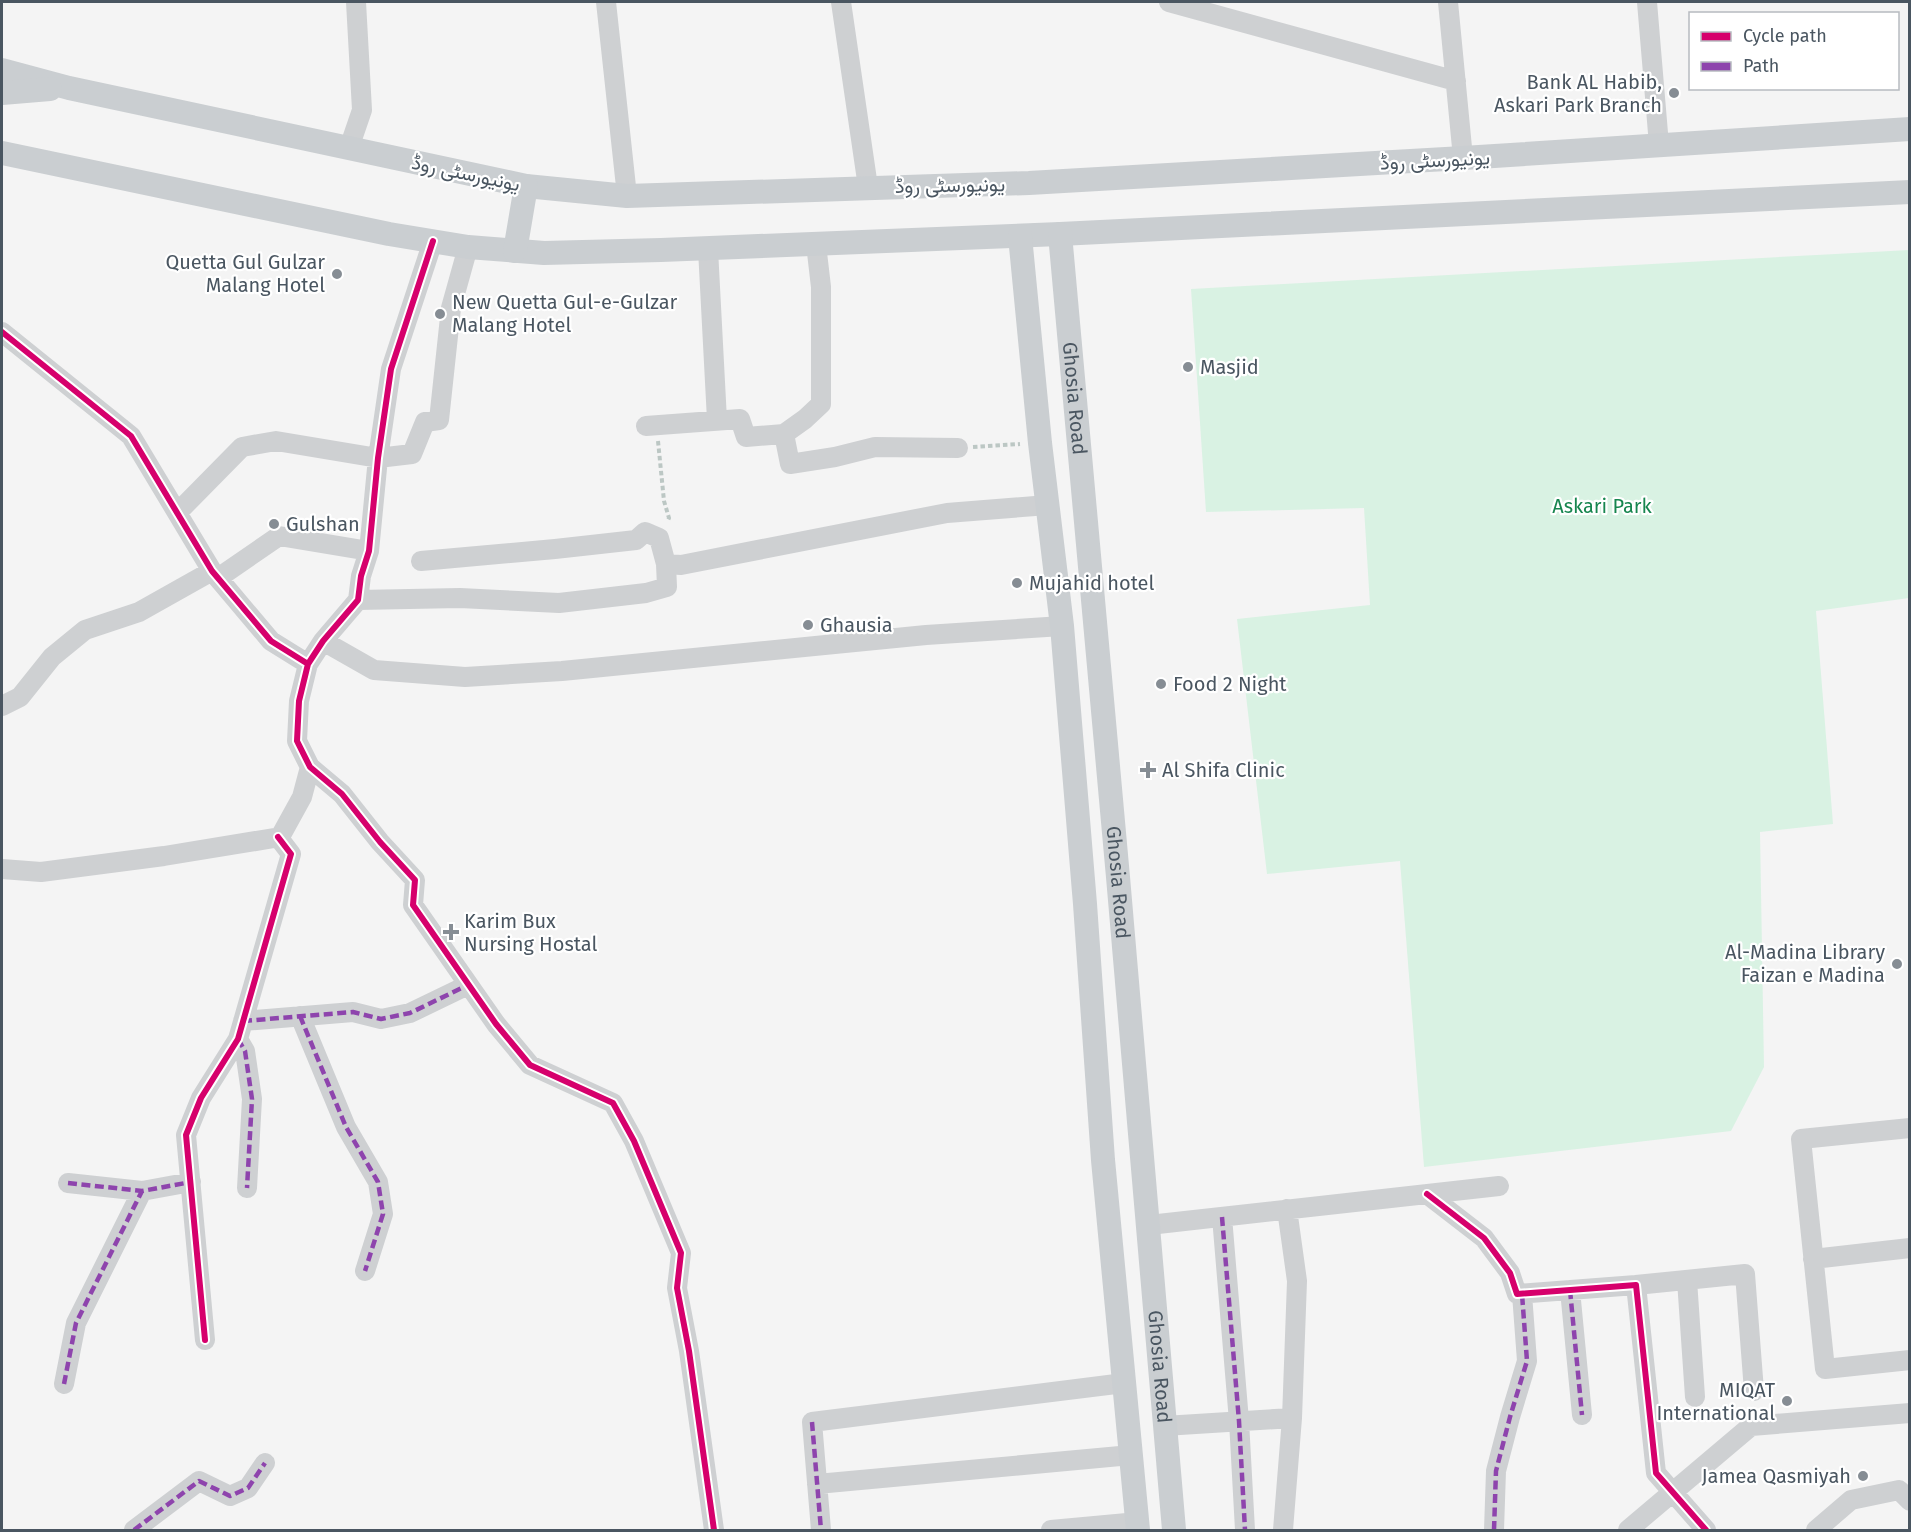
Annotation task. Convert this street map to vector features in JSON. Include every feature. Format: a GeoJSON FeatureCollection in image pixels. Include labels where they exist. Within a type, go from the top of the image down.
{"type":"FeatureCollection","features":[{"type":"Feature","properties":{"kind":"main road","name":"یونیورسٹی روڈ"},"geometry":{"type":"LineString","coordinates":[[2,70],[69,88],[526,186],[627,196],[1029,183],[1910,129]]}},
{"type":"Feature","properties":{"kind":"main road"},"geometry":{"type":"LineString","coordinates":[[2,93],[69,88]]}},
{"type":"Feature","properties":{"kind":"main road"},"geometry":{"type":"LineString","coordinates":[[2,153],[274,212],[468,247],[544,253],[708,249],[1020,236],[1910,192]]}},
{"type":"Feature","properties":{"kind":"main road"},"geometry":{"type":"LineString","coordinates":[[515,250],[526,186]]}},
{"type":"Feature","properties":{"kind":"main road","name":"Ghosia Road"},"geometry":{"type":"LineString","coordinates":[[1060,234],[1174,1530]]}},
{"type":"Feature","properties":{"kind":"main road"},"geometry":{"type":"LineString","coordinates":[[1020,236],[1040,443],[1062,626],[1112,1251],[1138,1526]]}},
{"type":"Feature","properties":{"kind":"main road"},"geometry":{"type":"LineString","coordinates":[[1112,1251],[1149,1236]]}},
{"type":"Feature","properties":{"kind":"street"},"geometry":{"type":"LineString","coordinates":[[349,148],[362,110],[356,2]]}},
{"type":"Feature","properties":{"kind":"street"},"geometry":{"type":"LineString","coordinates":[[606,2],[627,196]]}},
{"type":"Feature","properties":{"kind":"street"},"geometry":{"type":"LineString","coordinates":[[841,2],[868,187]]}},
{"type":"Feature","properties":{"kind":"street"},"geometry":{"type":"LineString","coordinates":[[1168,2],[1456,81]]}},
{"type":"Feature","properties":{"kind":"street"},"geometry":{"type":"LineString","coordinates":[[1449,2],[1463,158]]}},
{"type":"Feature","properties":{"kind":"street"},"geometry":{"type":"LineString","coordinates":[[1647,2],[1659,145]]}},
{"type":"Feature","properties":{"kind":"street"},"geometry":{"type":"LineString","coordinates":[[433,241],[391,369],[378,458],[369,551],[361,576],[357,600],[323,641],[308,664],[299,701],[297,741],[310,767],[342,794],[380,842],[415,880],[413,905],[468,985],[530,1065],[613,1103],[634,1141],[681,1253],[676,1288],[689,1351],[714,1530]]}},
{"type":"Feature","properties":{"kind":"street"},"geometry":{"type":"LineString","coordinates":[[651,426],[740,419],[746,437],[784,434],[821,404],[821,287],[816,244]]}},
{"type":"Feature","properties":{"kind":"street"},"geometry":{"type":"LineString","coordinates":[[178,512],[242,447],[276,441],[378,458],[412,454],[425,422],[439,420],[451,308],[468,247]]}},
{"type":"Feature","properties":{"kind":"street"},"geometry":{"type":"LineString","coordinates":[[708,249],[717,420]]}},
{"type":"Feature","properties":{"kind":"street"},"geometry":{"type":"LineString","coordinates":[[2,332],[131,436],[215,574],[271,641],[308,664]]}},
{"type":"Feature","properties":{"kind":"street"},"geometry":{"type":"LineString","coordinates":[[784,434],[790,464],[835,457],[875,447],[958,448]]}},
{"type":"Feature","properties":{"kind":"street"},"geometry":{"type":"LineString","coordinates":[[666,564],[681,565],[947,513],[1048,505]]}},
{"type":"Feature","properties":{"kind":"street"},"geometry":{"type":"LineString","coordinates":[[357,600],[460,598],[559,603],[646,593],[667,587],[666,564],[659,538],[645,532],[636,540],[421,561]]}},
{"type":"Feature","properties":{"kind":"street"},"geometry":{"type":"LineString","coordinates":[[2,706],[20,697],[52,657],[85,630],[139,612],[215,574],[279,536],[369,551]]}},
{"type":"Feature","properties":{"kind":"street"},"geometry":{"type":"LineString","coordinates":[[323,641],[374,670],[465,677],[562,671],[926,635],[1062,626]]}},
{"type":"Feature","properties":{"kind":"street"},"geometry":{"type":"LineString","coordinates":[[2,869],[41,872],[164,856],[280,837],[302,797],[310,767]]}},
{"type":"Feature","properties":{"kind":"street"},"geometry":{"type":"LineString","coordinates":[[205,1340],[186,1135],[201,1098],[240,1030],[291,854],[278,837]]}},
{"type":"Feature","properties":{"kind":"street"},"geometry":{"type":"LineString","coordinates":[[240,1030],[300,1016],[353,1012],[381,1019],[410,1013],[468,985]]}},
{"type":"Feature","properties":{"kind":"street"},"geometry":{"type":"LineString","coordinates":[[300,1016],[346,1127],[378,1182],[382,1214],[365,1271]]}},
{"type":"Feature","properties":{"kind":"street"},"geometry":{"type":"LineString","coordinates":[[240,1030],[252,1099],[247,1188]]}},
{"type":"Feature","properties":{"kind":"street"},"geometry":{"type":"LineString","coordinates":[[1910,1128],[1800,1139],[1825,1369],[1910,1360]]}},
{"type":"Feature","properties":{"kind":"street"},"geometry":{"type":"LineString","coordinates":[[68,1183],[142,1191],[191,1182]]}},
{"type":"Feature","properties":{"kind":"street"},"geometry":{"type":"LineString","coordinates":[[1149,1236],[1221,1216],[1499,1186]]}},
{"type":"Feature","properties":{"kind":"street"},"geometry":{"type":"LineString","coordinates":[[64,1384],[76,1323],[142,1191]]}},
{"type":"Feature","properties":{"kind":"street"},"geometry":{"type":"LineString","coordinates":[[1427,1194],[1484,1238],[1510,1273],[1516,1294],[1745,1274],[1754,1391]]}},
{"type":"Feature","properties":{"kind":"street"},"geometry":{"type":"LineString","coordinates":[[1283,1530],[1292,1418],[1297,1281],[1287,1209]]}},
{"type":"Feature","properties":{"kind":"street"},"geometry":{"type":"LineString","coordinates":[[1221,1216],[1239,1421],[1245,1530]]}},
{"type":"Feature","properties":{"kind":"street"},"geometry":{"type":"LineString","coordinates":[[1813,1258],[1910,1248]]}},
{"type":"Feature","properties":{"kind":"street"},"geometry":{"type":"LineString","coordinates":[[1687,1280],[1695,1397]]}},
{"type":"Feature","properties":{"kind":"street"},"geometry":{"type":"LineString","coordinates":[[1635,1285],[1656,1473],[1706,1530]]}},
{"type":"Feature","properties":{"kind":"street"},"geometry":{"type":"LineString","coordinates":[[1570,1290],[1582,1415]]}},
{"type":"Feature","properties":{"kind":"street"},"geometry":{"type":"LineString","coordinates":[[1494,1530],[1496,1471],[1527,1361],[1522,1294]]}},
{"type":"Feature","properties":{"kind":"street"},"geometry":{"type":"LineString","coordinates":[[821,1530],[812,1422],[1124,1383]]}},
{"type":"Feature","properties":{"kind":"street"},"geometry":{"type":"LineString","coordinates":[[1628,1530],[1751,1426],[1910,1413]]}},
{"type":"Feature","properties":{"kind":"street"},"geometry":{"type":"LineString","coordinates":[[1164,1426],[1292,1418]]}},
{"type":"Feature","properties":{"kind":"street"},"geometry":{"type":"LineString","coordinates":[[817,1484],[1131,1455]]}},
{"type":"Feature","properties":{"kind":"street"},"geometry":{"type":"LineString","coordinates":[[134,1530],[200,1481],[230,1496],[248,1488],[265,1463]]}},
{"type":"Feature","properties":{"kind":"street"},"geometry":{"type":"LineString","coordinates":[[1816,1530],[1851,1500],[1899,1490],[1910,1501]]}},
{"type":"Feature","properties":{"kind":"street"},"geometry":{"type":"LineString","coordinates":[[1051,1530],[1138,1526]]}},
{"type":"Feature","properties":{"kind":"path"},"geometry":{"type":"LineString","coordinates":[[651,426],[669,518],[659,538]]}},
{"type":"Feature","properties":{"kind":"path"},"geometry":{"type":"LineString","coordinates":[[958,448],[1040,443]]}},
{"type":"Feature","properties":{"kind":"green space","name":"Askari Park"},"geometry":{"type":"Polygon","coordinates":[[[1909,250],[1909,598],[1816,611],[1833,824],[1760,832],[1764,1067],[1731,1131],[1424,1167],[1400,861],[1267,874],[1237,619],[1370,605],[1364,508],[1206,512],[1191,289],[1909,250]]]}},
{"type":"Feature","properties":{"kind":"marked path"},"geometry":{"type":"LineString","coordinates":[[243,1021],[353,1012],[381,1019],[410,1013],[468,985]]}},
{"type":"Feature","properties":{"kind":"marked path"},"geometry":{"type":"LineString","coordinates":[[300,1016],[346,1127],[378,1182],[383,1214],[365,1271]]}},
{"type":"Feature","properties":{"kind":"marked path"},"geometry":{"type":"LineString","coordinates":[[238,1039],[245,1051],[252,1099],[247,1188]]}},
{"type":"Feature","properties":{"kind":"marked path"},"geometry":{"type":"LineString","coordinates":[[64,1384],[76,1323],[142,1191],[191,1182]]}},
{"type":"Feature","properties":{"kind":"marked path"},"geometry":{"type":"LineString","coordinates":[[68,1183],[142,1191]]}},
{"type":"Feature","properties":{"kind":"marked path"},"geometry":{"type":"LineString","coordinates":[[1222,1217],[1239,1421],[1245,1530]]}},
{"type":"Feature","properties":{"kind":"marked path"},"geometry":{"type":"LineString","coordinates":[[1570,1290],[1582,1415]]}},
{"type":"Feature","properties":{"kind":"marked path"},"geometry":{"type":"LineString","coordinates":[[1494,1530],[1496,1471],[1527,1361],[1522,1294]]}},
{"type":"Feature","properties":{"kind":"marked path"},"geometry":{"type":"LineString","coordinates":[[812,1422],[821,1530]]}},
{"type":"Feature","properties":{"kind":"marked path"},"geometry":{"type":"LineString","coordinates":[[134,1530],[199,1481],[230,1496],[248,1488],[265,1463]]}},
{"type":"Feature","properties":{"kind":"cycle path"},"geometry":{"type":"LineString","coordinates":[[433,241],[391,369],[378,458],[369,551],[361,576],[358,600],[323,641],[308,664],[299,701],[297,741],[310,767],[342,794],[380,842],[415,880],[413,905],[496,1024],[530,1065],[613,1103],[634,1141],[681,1253],[677,1288],[689,1351],[714,1530]]}},
{"type":"Feature","properties":{"kind":"cycle path"},"geometry":{"type":"LineString","coordinates":[[2,332],[131,436],[212,571],[271,641],[308,664]]}},
{"type":"Feature","properties":{"kind":"cycle path"},"geometry":{"type":"LineString","coordinates":[[205,1340],[186,1135],[201,1098],[238,1039],[291,854],[278,837]]}},
{"type":"Feature","properties":{"kind":"cycle path"},"geometry":{"type":"LineString","coordinates":[[1427,1194],[1484,1238],[1510,1273],[1517,1294],[1636,1285],[1656,1473],[1706,1530]]}},
{"type":"Feature","properties":{"kind":"place","name":"Bank AL Habib, Askari Park Branch"},"geometry":{"type":"Point","coordinates":[1674,93]}},
{"type":"Feature","properties":{"kind":"place","name":"Quetta Gul Gulzar Malang Hotel"},"geometry":{"type":"Point","coordinates":[337,274]}},
{"type":"Feature","properties":{"kind":"place","name":"New Quetta Gul-e-Gulzar Malang Hotel"},"geometry":{"type":"Point","coordinates":[440,314]}},
{"type":"Feature","properties":{"kind":"place","name":"Masjid"},"geometry":{"type":"Point","coordinates":[1188,367]}},
{"type":"Feature","properties":{"kind":"place","name":"Gulshan"},"geometry":{"type":"Point","coordinates":[274,524]}},
{"type":"Feature","properties":{"kind":"place","name":"Mujahid hotel"},"geometry":{"type":"Point","coordinates":[1017,583]}},
{"type":"Feature","properties":{"kind":"place","name":"Ghausia"},"geometry":{"type":"Point","coordinates":[808,625]}},
{"type":"Feature","properties":{"kind":"place","name":"Food 2 Night"},"geometry":{"type":"Point","coordinates":[1161,684]}},
{"type":"Feature","properties":{"kind":"place","name":"Al Shifa Clinic"},"geometry":{"type":"Point","coordinates":[1148,770]}},
{"type":"Feature","properties":{"kind":"place","name":"Karim Bux Nursing Hostal"},"geometry":{"type":"Point","coordinates":[451,932]}},
{"type":"Feature","properties":{"kind":"place","name":"Al-Madina Library Faizan e Madina"},"geometry":{"type":"Point","coordinates":[1897,964]}},
{"type":"Feature","properties":{"kind":"place","name":"MIQAT International"},"geometry":{"type":"Point","coordinates":[1787,1401]}},
{"type":"Feature","properties":{"kind":"place","name":"Jamea Qasmiyah"},"geometry":{"type":"Point","coordinates":[1863,1476]}}]}
